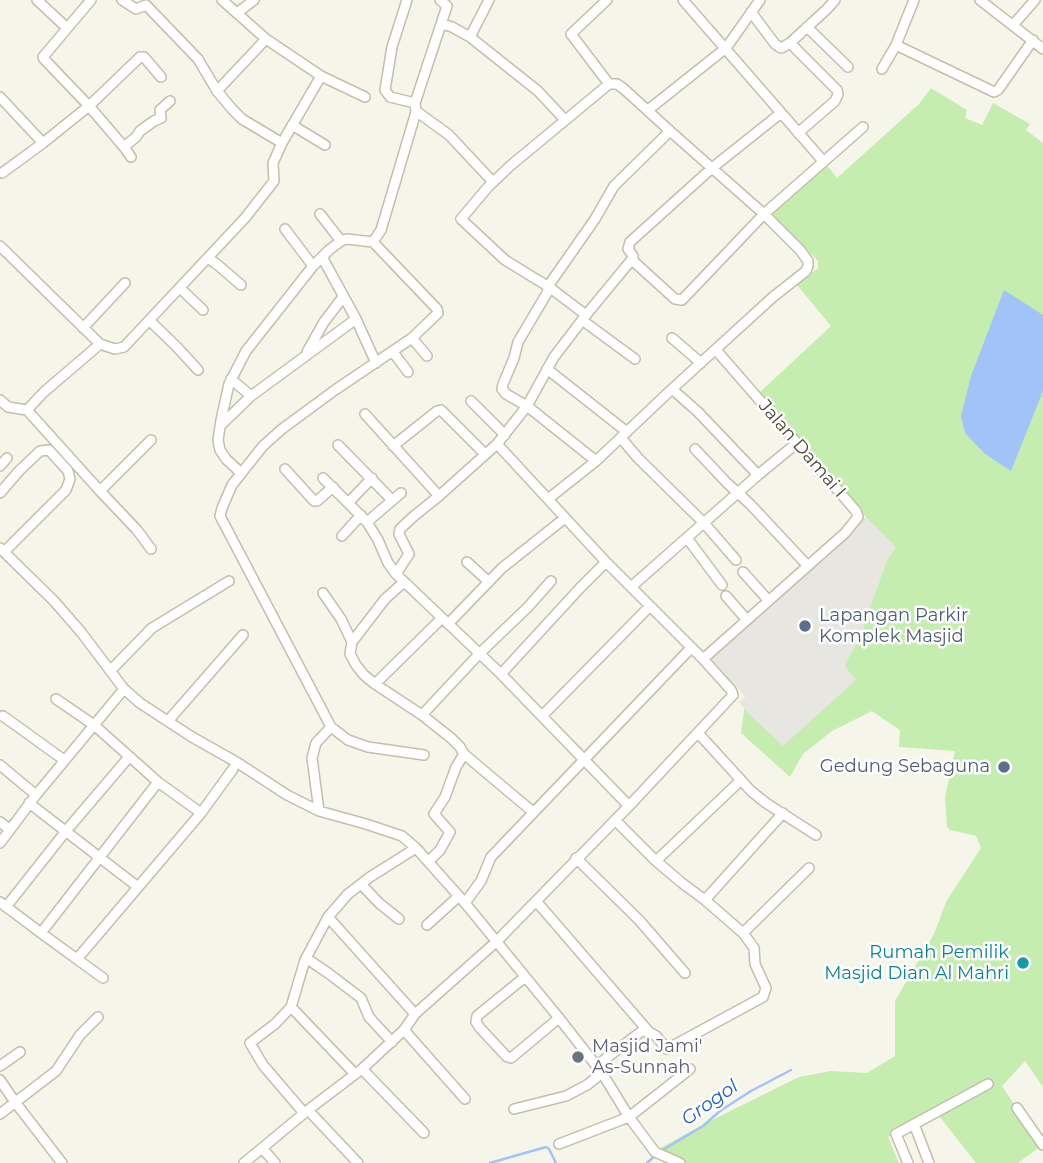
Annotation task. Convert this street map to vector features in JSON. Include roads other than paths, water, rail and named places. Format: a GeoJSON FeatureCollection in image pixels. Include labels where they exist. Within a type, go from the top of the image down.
{"type":"FeatureCollection","features":[{"type":"Feature","properties":{"kind":"street"},"geometry":{"type":"LineString","coordinates":[[37,0],[66,28]]}},
{"type":"Feature","properties":{"kind":"street"},"geometry":{"type":"LineString","coordinates":[[92,0],[44,54],[44,59],[89,106],[131,157]]}},
{"type":"Feature","properties":{"kind":"street"},"geometry":{"type":"LineString","coordinates":[[122,0],[136,9],[146,5],[198,59],[232,109],[242,119],[282,143]]}},
{"type":"Feature","properties":{"kind":"street"},"geometry":{"type":"LineString","coordinates":[[222,0],[266,39],[321,76],[365,97]]}},
{"type":"Feature","properties":{"kind":"street"},"geometry":{"type":"LineString","coordinates":[[237,13],[254,0]]}},
{"type":"Feature","properties":{"kind":"street"},"geometry":{"type":"LineString","coordinates":[[407,0],[392,47],[385,90],[390,97],[416,107],[449,135],[493,182]]}},
{"type":"Feature","properties":{"kind":"street"},"geometry":{"type":"LineString","coordinates":[[373,242],[381,230],[447,6],[440,0]]}},
{"type":"Feature","properties":{"kind":"street"},"geometry":{"type":"LineString","coordinates":[[470,37],[489,0]]}},
{"type":"Feature","properties":{"kind":"street"},"geometry":{"type":"LineString","coordinates":[[548,499],[596,461],[672,388],[773,297],[806,271],[808,266],[808,261],[800,250],[764,214],[624,89],[610,84],[571,34],[607,0]]}},
{"type":"Feature","properties":{"kind":"street"},"geometry":{"type":"LineString","coordinates":[[683,0],[823,161]]}},
{"type":"Feature","properties":{"kind":"street"},"geometry":{"type":"LineString","coordinates":[[648,110],[726,48],[760,0]]}},
{"type":"Feature","properties":{"kind":"street"},"geometry":{"type":"LineString","coordinates":[[751,12],[781,48],[790,43],[835,0]]}},
{"type":"Feature","properties":{"kind":"street"},"geometry":{"type":"LineString","coordinates":[[882,69],[896,45],[914,0]]}},
{"type":"Feature","properties":{"kind":"street"},"geometry":{"type":"LineString","coordinates":[[896,45],[994,92],[998,90],[1039,45],[980,0]]}},
{"type":"Feature","properties":{"kind":"street"},"geometry":{"type":"LineString","coordinates":[[1013,24],[1035,0]]}},
{"type":"Feature","properties":{"kind":"street"},"geometry":{"type":"LineString","coordinates":[[442,24],[470,37],[538,91],[565,120]]}},
{"type":"Feature","properties":{"kind":"street"},"geometry":{"type":"LineString","coordinates":[[807,27],[848,67]]}},
{"type":"Feature","properties":{"kind":"street"},"geometry":{"type":"LineString","coordinates":[[217,90],[266,39]]}},
{"type":"Feature","properties":{"kind":"street"},"geometry":{"type":"LineString","coordinates":[[790,43],[838,94],[835,101],[798,133]]}},
{"type":"Feature","properties":{"kind":"street"},"geometry":{"type":"LineString","coordinates":[[1,173],[89,106],[140,57],[144,57],[162,77]]}},
{"type":"Feature","properties":{"kind":"street"},"geometry":{"type":"LineString","coordinates":[[0,246],[100,345],[115,349],[124,347],[245,218],[274,181],[273,163],[321,76]]}},
{"type":"Feature","properties":{"kind":"street"},"geometry":{"type":"LineString","coordinates":[[610,84],[510,166],[461,219],[505,260],[549,287],[635,359]]}},
{"type":"Feature","properties":{"kind":"street"},"geometry":{"type":"LineString","coordinates":[[0,97],[43,143]]}},
{"type":"Feature","properties":{"kind":"street"},"geometry":{"type":"LineString","coordinates":[[124,147],[140,131],[161,118],[160,110],[170,101]]}},
{"type":"Feature","properties":{"kind":"street"},"geometry":{"type":"LineString","coordinates":[[396,574],[409,555],[399,534],[400,529],[505,435],[527,406],[547,369],[584,317],[632,260],[633,256],[628,248],[630,242],[712,168],[780,113]]}},
{"type":"Feature","properties":{"kind":"street"},"geometry":{"type":"LineString","coordinates":[[292,125],[325,145]]}},
{"type":"Feature","properties":{"kind":"street"},"geometry":{"type":"LineString","coordinates":[[632,260],[675,299],[682,300],[764,214],[863,127]]}},
{"type":"Feature","properties":{"kind":"street"},"geometry":{"type":"LineString","coordinates":[[596,461],[527,406],[506,394],[502,389],[503,384],[518,342],[549,287],[614,186],[670,131]]}},
{"type":"Feature","properties":{"kind":"street"},"geometry":{"type":"LineString","coordinates":[[320,214],[341,241]]}},
{"type":"Feature","properties":{"kind":"street"},"geometry":{"type":"LineString","coordinates":[[285,229],[313,266]]}},
{"type":"Feature","properties":{"kind":"street"},"geometry":{"type":"LineString","coordinates":[[241,473],[226,460],[218,440],[231,379],[246,351],[322,257],[347,239],[373,242],[438,313],[412,338],[282,429],[263,446],[232,485],[220,516],[331,727],[348,740],[368,747],[424,755]]}},
{"type":"Feature","properties":{"kind":"street"},"geometry":{"type":"LineString","coordinates":[[322,257],[376,363]]}},
{"type":"Feature","properties":{"kind":"street"},"geometry":{"type":"LineString","coordinates":[[208,258],[240,285]]}},
{"type":"Feature","properties":{"kind":"street"},"geometry":{"type":"LineString","coordinates":[[83,328],[125,283]]}},
{"type":"Feature","properties":{"kind":"street"},"geometry":{"type":"LineString","coordinates":[[180,288],[203,310]]}},
{"type":"Feature","properties":{"kind":"street"},"geometry":{"type":"LineString","coordinates":[[304,357],[324,322],[343,297]]}},
{"type":"Feature","properties":{"kind":"street"},"geometry":{"type":"LineString","coordinates":[[220,427],[251,396],[356,320]]}},
{"type":"Feature","properties":{"kind":"street"},"geometry":{"type":"LineString","coordinates":[[149,321],[168,337],[198,370]]}},
{"type":"Feature","properties":{"kind":"street"},"geometry":{"type":"LineString","coordinates":[[412,338],[427,356]]}},
{"type":"Feature","properties":{"kind":"street"},"geometry":{"type":"LineString","coordinates":[[672,338],[701,363]]}},
{"type":"Feature","properties":{"kind":"street"},"geometry":{"type":"LineString","coordinates":[[27,410],[44,392],[100,345]]}},
{"type":"Feature","properties":{"kind":"street","name":"Jalan Damai I"},"geometry":{"type":"LineString","coordinates":[[703,659],[845,533],[858,517],[856,511],[716,350]]}},
{"type":"Feature","properties":{"kind":"street"},"geometry":{"type":"LineString","coordinates":[[393,352],[408,372]]}},
{"type":"Feature","properties":{"kind":"street"},"geometry":{"type":"LineString","coordinates":[[547,369],[624,435],[638,458],[704,523],[736,560]]}},
{"type":"Feature","properties":{"kind":"street"},"geometry":{"type":"LineString","coordinates":[[231,379],[251,396]]}},
{"type":"Feature","properties":{"kind":"street"},"geometry":{"type":"LineString","coordinates":[[672,388],[758,475]]}},
{"type":"Feature","properties":{"kind":"street"},"geometry":{"type":"LineString","coordinates":[[0,400],[8,407],[27,410],[137,530],[151,549]]}},
{"type":"Feature","properties":{"kind":"street"},"geometry":{"type":"LineString","coordinates":[[471,401],[505,435]]}},
{"type":"Feature","properties":{"kind":"street"},"geometry":{"type":"LineString","coordinates":[[393,446],[441,410],[485,454]]}},
{"type":"Feature","properties":{"kind":"street"},"geometry":{"type":"LineString","coordinates":[[365,414],[439,496]]}},
{"type":"Feature","properties":{"kind":"street"},"geometry":{"type":"LineString","coordinates":[[100,491],[151,439]]}},
{"type":"Feature","properties":{"kind":"street"},"geometry":{"type":"LineString","coordinates":[[631,587],[797,443]]}},
{"type":"Feature","properties":{"kind":"street"},"geometry":{"type":"LineString","coordinates":[[244,1163],[359,1072],[404,1030],[415,1014],[496,942],[733,695],[703,659],[606,562],[497,444]]}},
{"type":"Feature","properties":{"kind":"street"},"geometry":{"type":"LineString","coordinates":[[338,445],[392,500]]}},
{"type":"Feature","properties":{"kind":"street"},"geometry":{"type":"LineString","coordinates":[[695,449],[807,565]]}},
{"type":"Feature","properties":{"kind":"street"},"geometry":{"type":"LineString","coordinates":[[0,493],[40,451],[49,450],[60,460],[68,471],[70,481],[66,490],[2,550],[54,601],[124,689],[140,703],[287,795],[319,811],[402,836],[429,861],[559,1018],[659,1154],[680,1163]]}},
{"type":"Feature","properties":{"kind":"street"},"geometry":{"type":"LineString","coordinates":[[0,466],[7,458]]}},
{"type":"Feature","properties":{"kind":"street"},"geometry":{"type":"LineString","coordinates":[[285,469],[314,501],[333,487]]}},
{"type":"Feature","properties":{"kind":"street"},"geometry":{"type":"LineString","coordinates":[[323,478],[364,518],[396,574],[501,674],[629,806]]}},
{"type":"Feature","properties":{"kind":"street"},"geometry":{"type":"LineString","coordinates":[[348,503],[372,478]]}},
{"type":"Feature","properties":{"kind":"street"},"geometry":{"type":"LineString","coordinates":[[342,536],[401,493]]}},
{"type":"Feature","properties":{"kind":"street"},"geometry":{"type":"LineString","coordinates":[[375,684],[502,568],[565,518]]}},
{"type":"Feature","properties":{"kind":"street"},"geometry":{"type":"LineString","coordinates":[[687,538],[722,585]]}},
{"type":"Feature","properties":{"kind":"street"},"geometry":{"type":"LineString","coordinates":[[467,562],[489,582]]}},
{"type":"Feature","properties":{"kind":"street"},"geometry":{"type":"LineString","coordinates":[[501,674],[606,562]]}},
{"type":"Feature","properties":{"kind":"street"},"geometry":{"type":"LineString","coordinates":[[743,572],[768,600]]}},
{"type":"Feature","properties":{"kind":"street"},"geometry":{"type":"LineString","coordinates":[[422,715],[551,581]]}},
{"type":"Feature","properties":{"kind":"street"},"geometry":{"type":"LineString","coordinates":[[110,671],[152,628],[229,582]]}},
{"type":"Feature","properties":{"kind":"street"},"geometry":{"type":"LineString","coordinates":[[352,642],[385,599],[404,582]]}},
{"type":"Feature","properties":{"kind":"street"},"geometry":{"type":"LineString","coordinates":[[323,593],[341,619],[352,642],[351,654],[364,675],[452,738],[464,754],[533,812]]}},
{"type":"Feature","properties":{"kind":"street"},"geometry":{"type":"LineString","coordinates":[[726,596],[747,620]]}},
{"type":"Feature","properties":{"kind":"street"},"geometry":{"type":"LineString","coordinates":[[542,716],[650,606]]}},
{"type":"Feature","properties":{"kind":"street"},"geometry":{"type":"LineString","coordinates":[[168,721],[243,635]]}},
{"type":"Feature","properties":{"kind":"street"},"geometry":{"type":"LineString","coordinates":[[427,925],[462,900],[481,881],[491,857],[691,648]]}},
{"type":"Feature","properties":{"kind":"street"},"geometry":{"type":"LineString","coordinates":[[0,842],[124,689]]}},
{"type":"Feature","properties":{"kind":"street"},"geometry":{"type":"LineString","coordinates":[[56,699],[94,725],[158,782],[201,813]]}},
{"type":"Feature","properties":{"kind":"street"},"geometry":{"type":"LineString","coordinates":[[3,716],[64,760]]}},
{"type":"Feature","properties":{"kind":"street"},"geometry":{"type":"LineString","coordinates":[[319,811],[312,758],[316,743],[331,727]]}},
{"type":"Feature","properties":{"kind":"street"},"geometry":{"type":"LineString","coordinates":[[698,733],[766,803],[816,835]]}},
{"type":"Feature","properties":{"kind":"street"},"geometry":{"type":"LineString","coordinates":[[429,861],[440,850],[450,832],[434,814],[445,797],[464,754]]}},
{"type":"Feature","properties":{"kind":"street"},"geometry":{"type":"LineString","coordinates":[[103,978],[3,904],[129,757]]}},
{"type":"Feature","properties":{"kind":"street"},"geometry":{"type":"LineString","coordinates":[[0,765],[36,795]]}},
{"type":"Feature","properties":{"kind":"street"},"geometry":{"type":"LineString","coordinates":[[78,959],[201,813],[233,769]]}},
{"type":"Feature","properties":{"kind":"street"},"geometry":{"type":"LineString","coordinates":[[656,861],[741,780]]}},
{"type":"Feature","properties":{"kind":"street"},"geometry":{"type":"LineString","coordinates":[[41,933],[158,782]]}},
{"type":"Feature","properties":{"kind":"street"},"geometry":{"type":"LineString","coordinates":[[29,803],[138,887]]}},
{"type":"Feature","properties":{"kind":"street"},"geometry":{"type":"LineString","coordinates":[[705,900],[783,813]]}},
{"type":"Feature","properties":{"kind":"street"},"geometry":{"type":"LineString","coordinates":[[537,901],[649,1032],[667,1049],[763,997],[766,988],[755,964],[754,948],[743,933],[656,861],[615,820]]}},
{"type":"Feature","properties":{"kind":"street"},"geometry":{"type":"LineString","coordinates":[[0,822],[10,830]]}},
{"type":"Feature","properties":{"kind":"street"},"geometry":{"type":"LineString","coordinates":[[358,1163],[263,1065],[250,1043],[292,1007],[306,958],[328,917],[348,894],[416,848]]}},
{"type":"Feature","properties":{"kind":"street"},"geometry":{"type":"LineString","coordinates":[[576,859],[639,920],[685,973]]}},
{"type":"Feature","properties":{"kind":"street"},"geometry":{"type":"LineString","coordinates":[[743,933],[809,868]]}},
{"type":"Feature","properties":{"kind":"street"},"geometry":{"type":"LineString","coordinates":[[361,884],[399,919]]}},
{"type":"Feature","properties":{"kind":"street"},"geometry":{"type":"LineString","coordinates":[[328,917],[415,1014]]}},
{"type":"Feature","properties":{"kind":"street"},"geometry":{"type":"LineString","coordinates":[[306,958],[361,998],[369,1017],[391,1042]]}},
{"type":"Feature","properties":{"kind":"street"},"geometry":{"type":"LineString","coordinates":[[525,977],[477,1016],[476,1022],[480,1028],[511,1058],[559,1018]]}},
{"type":"Feature","properties":{"kind":"street"},"geometry":{"type":"LineString","coordinates":[[292,1007],[424,1133]]}},
{"type":"Feature","properties":{"kind":"street"},"geometry":{"type":"LineString","coordinates":[[0,1114],[56,1071],[80,1035],[98,1017]]}},
{"type":"Feature","properties":{"kind":"street"},"geometry":{"type":"LineString","coordinates":[[404,1030],[465,1098]]}},
{"type":"Feature","properties":{"kind":"street"},"geometry":{"type":"LineString","coordinates":[[513,1109],[576,1091],[587,1085],[599,1070],[642,1031],[649,1032]]}},
{"type":"Feature","properties":{"kind":"street"},"geometry":{"type":"LineString","coordinates":[[0,1066],[20,1052]]}},
{"type":"Feature","properties":{"kind":"street"},"geometry":{"type":"LineString","coordinates":[[559,1144],[629,1116],[690,1069]]}},
{"type":"Feature","properties":{"kind":"street"},"geometry":{"type":"LineString","coordinates":[[908,1163],[895,1135],[988,1084]]}},
{"type":"Feature","properties":{"kind":"street"},"geometry":{"type":"LineString","coordinates":[[2,1087],[62,1163]]}},
{"type":"Feature","properties":{"kind":"street"},"geometry":{"type":"LineString","coordinates":[[1017,1108],[1043,1145]]}},
{"type":"Feature","properties":{"kind":"street"},"geometry":{"type":"LineString","coordinates":[[914,1125],[929,1163]]}},
{"type":"Feature","properties":{"kind":"street"},"geometry":{"type":"LineString","coordinates":[[263,1149],[275,1163]]}},
{"type":"Feature","properties":{"kind":"water"},"geometry":{"type":"Polygon","coordinates":[[[1004,290],[1043,315],[1043,391],[1011,471],[985,454],[965,433],[961,416],[971,376],[1004,290]]]}},
{"type":"Feature","properties":{"kind":"waterway","name":"Grogol"},"geometry":{"type":"LineString","coordinates":[[661,1151],[703,1126],[720,1111],[751,1091],[791,1070]]}},
{"type":"Feature","properties":{"kind":"waterway","name":"Grogol"},"geometry":{"type":"LineString","coordinates":[[490,1163],[546,1147],[556,1163]]}},
{"type":"Feature","properties":{"kind":"waterway","name":"Grogol"},"geometry":{"type":"LineString","coordinates":[[647,1163],[656,1155]]}},
{"type":"Feature","properties":{"kind":"place","name":"Lapangan Parkir Komplek Masjid"},"geometry":{"type":"Point","coordinates":[805,626]}},
{"type":"Feature","properties":{"kind":"place","name":"Gedung Sebaguna"},"geometry":{"type":"Point","coordinates":[1004,767]}},
{"type":"Feature","properties":{"kind":"place","name":"Rumah Pemilik Masjid Dian Al Mahri"},"geometry":{"type":"Point","coordinates":[1023,963]}},
{"type":"Feature","properties":{"kind":"place","name":"Masjid Jami' As-Sunnah"},"geometry":{"type":"Point","coordinates":[578,1057]}}]}
